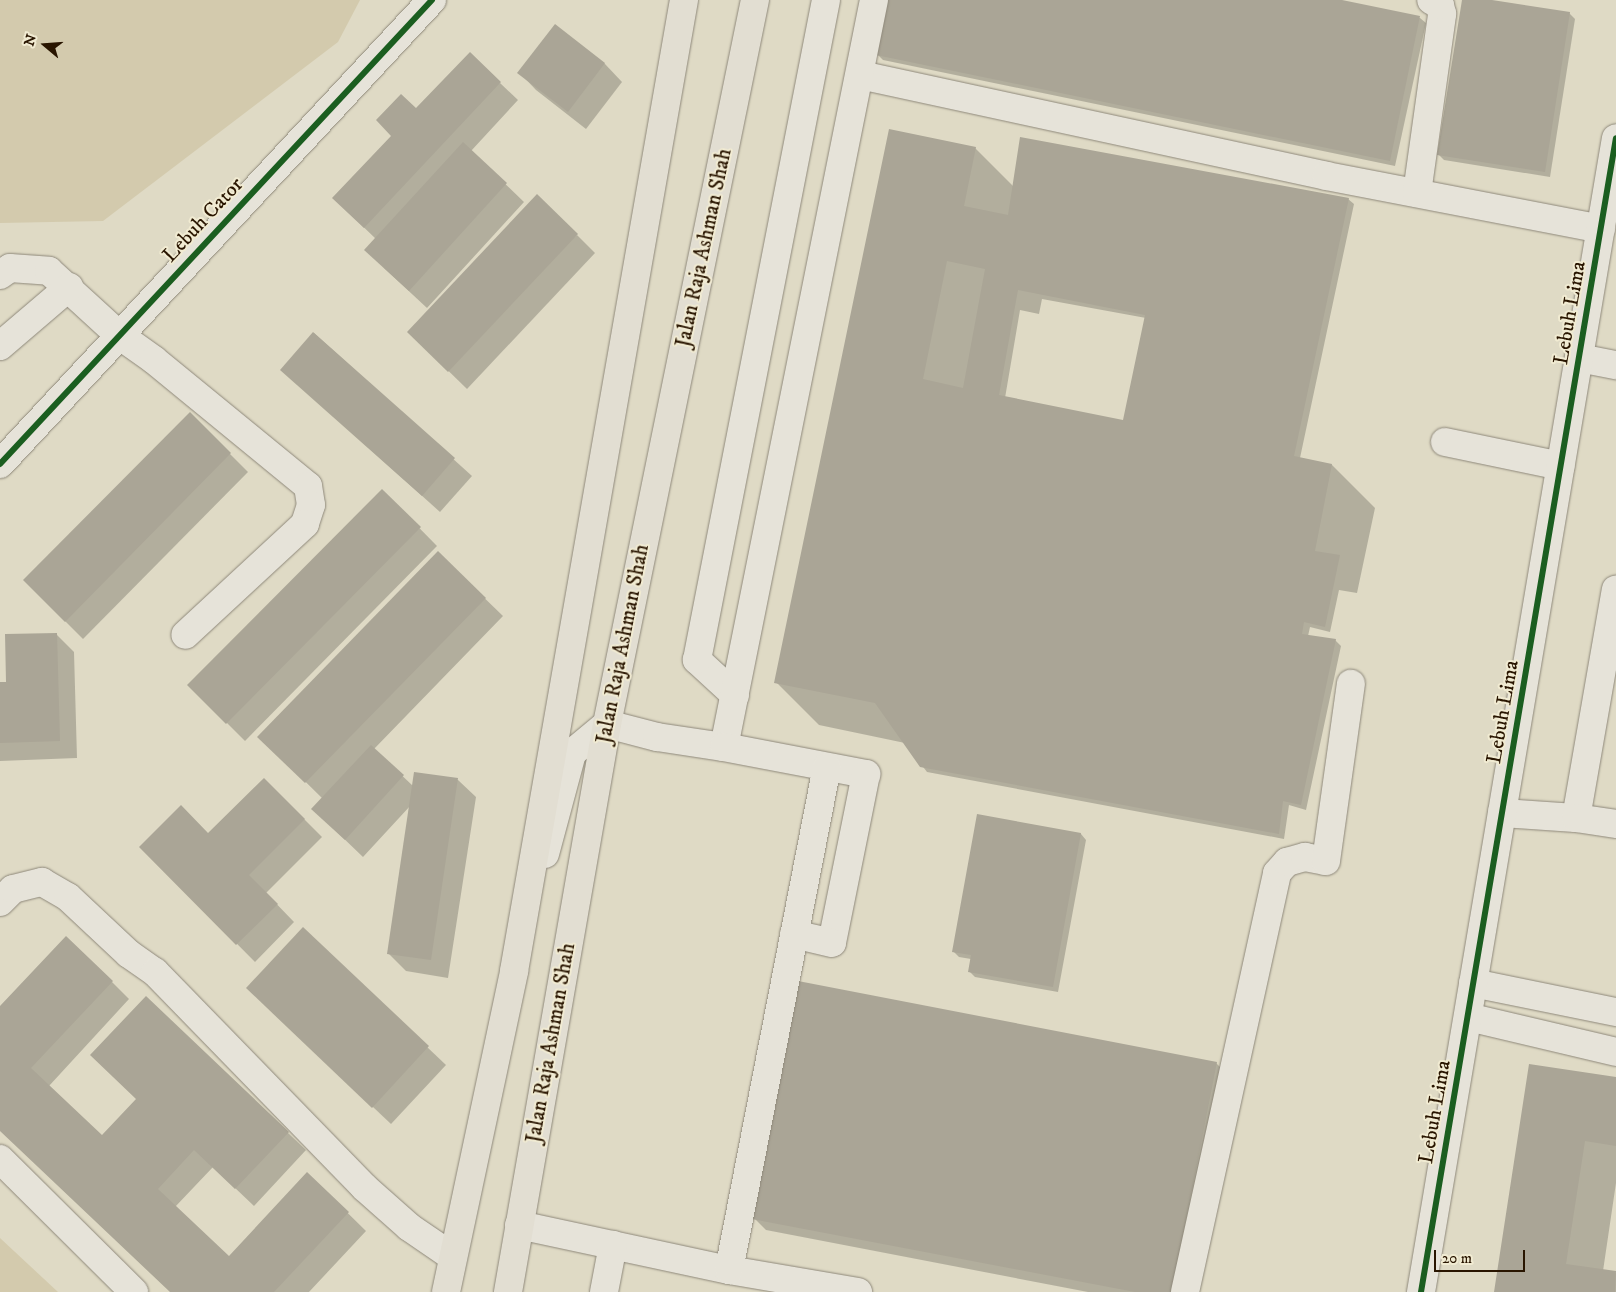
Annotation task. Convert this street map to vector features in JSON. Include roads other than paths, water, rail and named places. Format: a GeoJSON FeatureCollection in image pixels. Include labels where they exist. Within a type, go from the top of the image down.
{"type":"FeatureCollection","features":[{"type":"Feature","properties":{"kind":"main road"},"geometry":{"type":"LineString","coordinates":[[446,1292],[514,971],[684,0]]}},
{"type":"Feature","properties":{"kind":"main road","name":"Jalan Raja Ashman Shah"},"geometry":{"type":"LineString","coordinates":[[508,1292],[607,724],[755,0]]}},
{"type":"Feature","properties":{"kind":"street","name":"Lebuh Cator"},"geometry":{"type":"LineString","coordinates":[[0,464],[432,0]]}},
{"type":"Feature","properties":{"kind":"street"},"geometry":{"type":"LineString","coordinates":[[735,695],[698,660],[826,0]]}},
{"type":"Feature","properties":{"kind":"street"},"geometry":{"type":"LineString","coordinates":[[724,747],[874,0]]}},
{"type":"Feature","properties":{"kind":"street"},"geometry":{"type":"LineString","coordinates":[[1417,193],[1442,14],[1440,5],[1432,0]]}},
{"type":"Feature","properties":{"kind":"street"},"geometry":{"type":"LineString","coordinates":[[860,76],[1326,176],[1601,229]]}},
{"type":"Feature","properties":{"kind":"street","name":"Lebuh Lima"},"geometry":{"type":"LineString","coordinates":[[1421,1292],[1616,138]]}},
{"type":"Feature","properties":{"kind":"street"},"geometry":{"type":"LineString","coordinates":[[0,275],[10,268],[49,271],[69,287],[119,335],[154,360],[308,486],[311,505],[305,524],[185,635]]}},
{"type":"Feature","properties":{"kind":"street"},"geometry":{"type":"LineString","coordinates":[[0,346],[69,287]]}},
{"type":"Feature","properties":{"kind":"street"},"geometry":{"type":"LineString","coordinates":[[1579,358],[1616,365]]}},
{"type":"Feature","properties":{"kind":"street"},"geometry":{"type":"LineString","coordinates":[[1445,442],[1561,466]]}},
{"type":"Feature","properties":{"kind":"street"},"geometry":{"type":"LineString","coordinates":[[1576,818],[1616,589]]}},
{"type":"Feature","properties":{"kind":"street"},"geometry":{"type":"LineString","coordinates":[[1185,1292],[1277,873],[1287,862],[1305,857],[1326,861],[1352,684]]}},
{"type":"Feature","properties":{"kind":"street"},"geometry":{"type":"LineString","coordinates":[[514,971],[572,753],[607,724],[657,737],[724,747],[866,774],[832,943],[794,934]]}},
{"type":"Feature","properties":{"kind":"street"},"geometry":{"type":"LineString","coordinates":[[729,1270],[827,767]]}},
{"type":"Feature","properties":{"kind":"street"},"geometry":{"type":"LineString","coordinates":[[1502,813],[1576,818],[1616,824]]}},
{"type":"Feature","properties":{"kind":"street"},"geometry":{"type":"LineString","coordinates":[[0,902],[13,889],[42,882],[68,897],[129,954],[154,972],[364,1187],[409,1227],[453,1257]]}},
{"type":"Feature","properties":{"kind":"street"},"geometry":{"type":"LineString","coordinates":[[1473,983],[1616,1012]]}},
{"type":"Feature","properties":{"kind":"street"},"geometry":{"type":"LineString","coordinates":[[1468,1018],[1616,1052]]}},
{"type":"Feature","properties":{"kind":"street"},"geometry":{"type":"LineString","coordinates":[[0,1159],[134,1292]]}},
{"type":"Feature","properties":{"kind":"street"},"geometry":{"type":"LineString","coordinates":[[519,1225],[729,1270],[858,1292]]}},
{"type":"Feature","properties":{"kind":"street"},"geometry":{"type":"LineString","coordinates":[[604,1292],[613,1245]]}}]}
